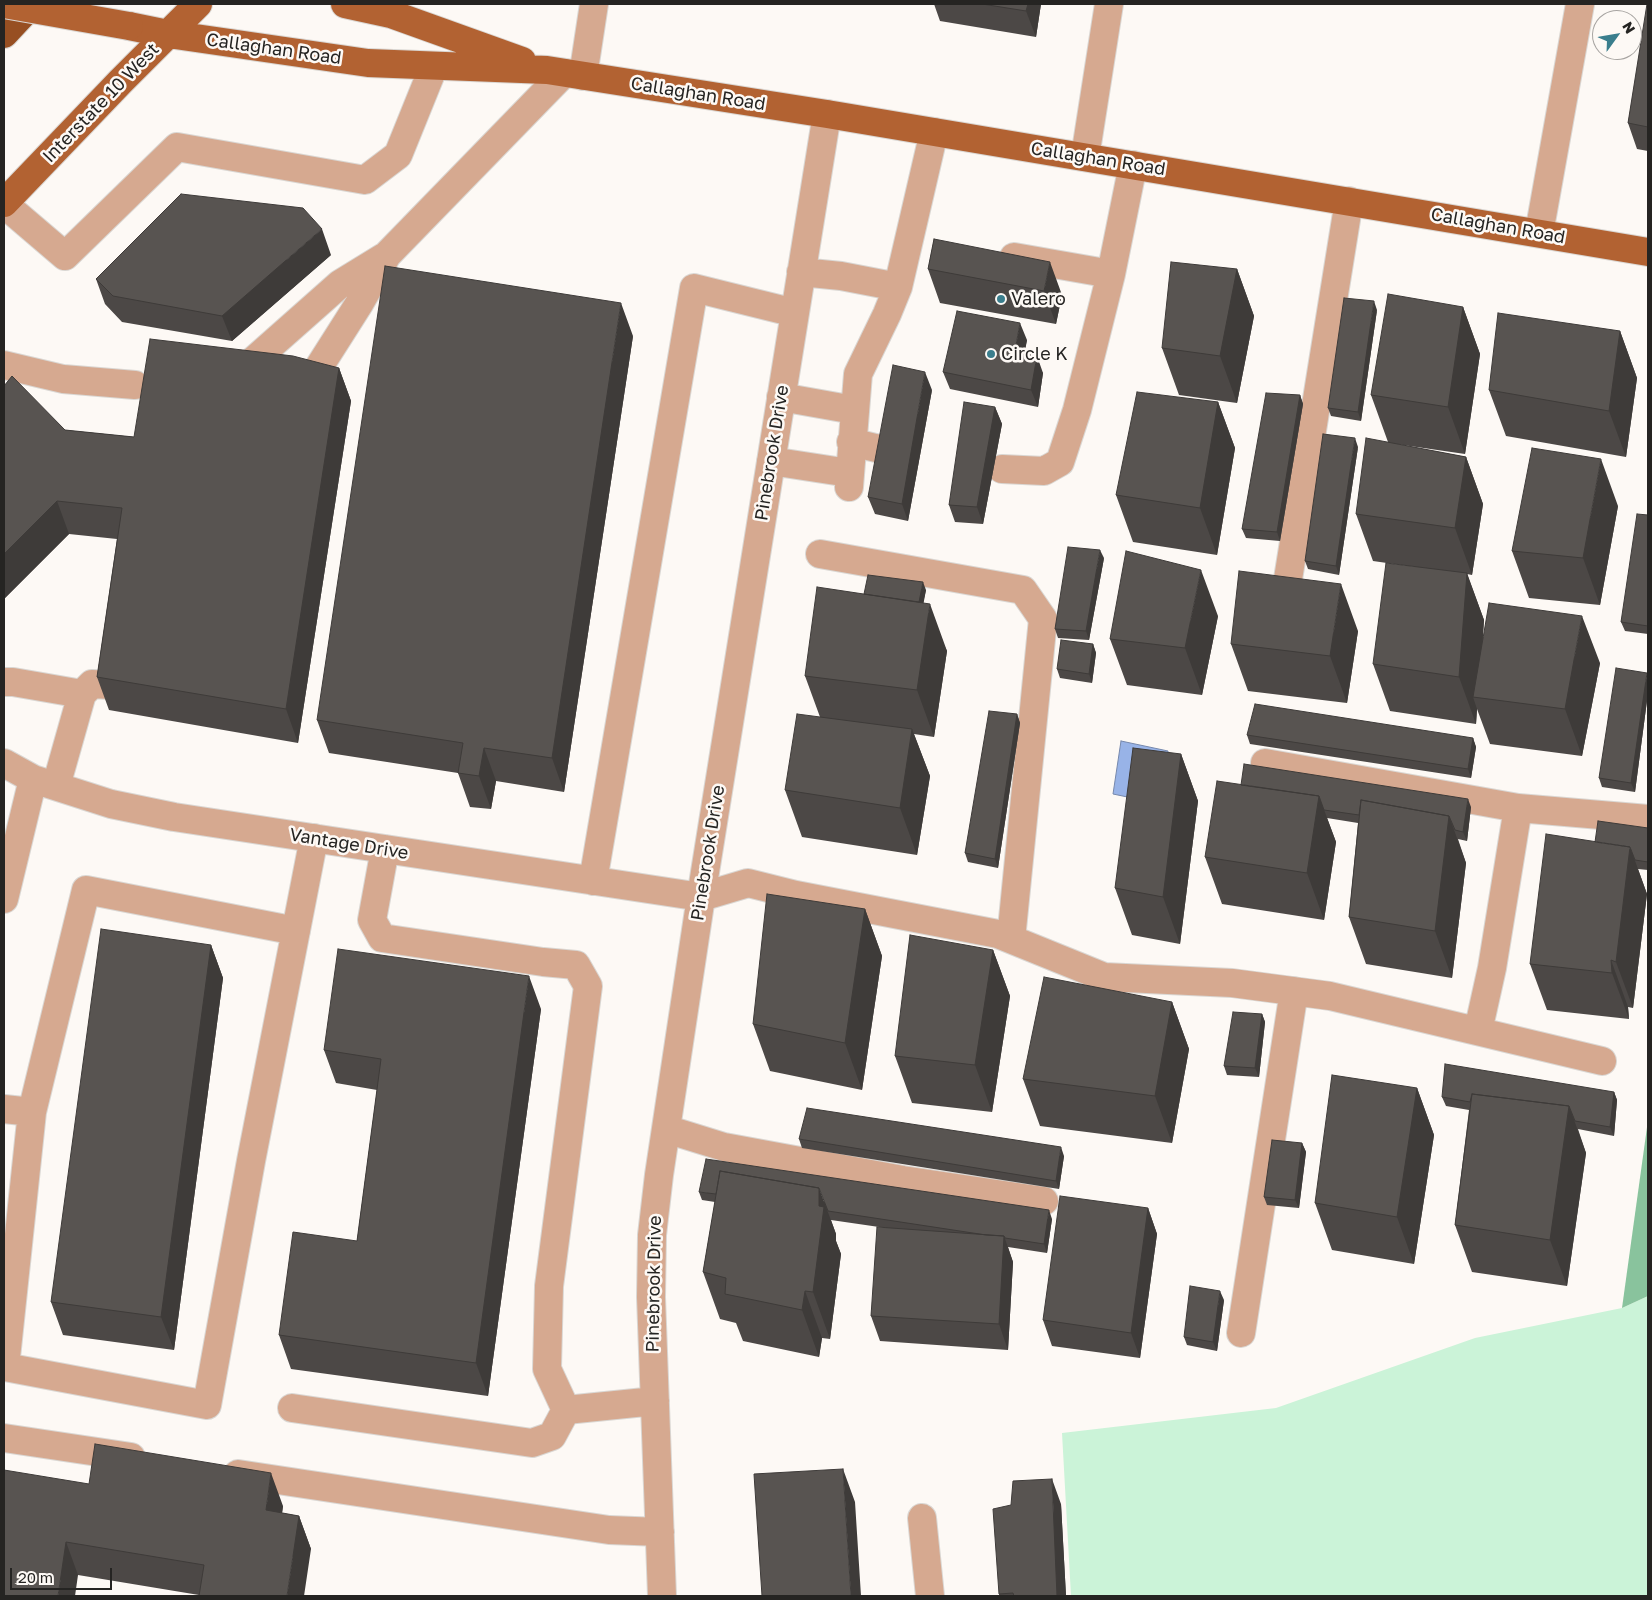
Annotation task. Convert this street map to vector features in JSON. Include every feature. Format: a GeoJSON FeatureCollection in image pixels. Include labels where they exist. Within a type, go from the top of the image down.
{"type":"FeatureCollection","features":[{"type":"Feature","properties":{"kind":"highway"},"geometry":{"type":"LineString","coordinates":[[4,34],[32,4]]}},
{"type":"Feature","properties":{"kind":"main road","name":"Callaghan Road"},"geometry":{"type":"LineString","coordinates":[[4,4],[168,34],[368,63],[565,73],[827,114],[1648,252]]}},
{"type":"Feature","properties":{"kind":"main road","name":"Interstate 10 West"},"geometry":{"type":"LineString","coordinates":[[4,203],[198,4]]}},
{"type":"Feature","properties":{"kind":"main road","name":"Callaghan Road"},"geometry":{"type":"LineString","coordinates":[[345,4],[385,9],[565,73]]}},
{"type":"Feature","properties":{"kind":"street"},"geometry":{"type":"LineString","coordinates":[[231,381],[340,284],[387,255],[565,73],[594,4]]}},
{"type":"Feature","properties":{"kind":"street"},"geometry":{"type":"LineString","coordinates":[[1085,157],[1109,4]]}},
{"type":"Feature","properties":{"kind":"street"},"geometry":{"type":"LineString","coordinates":[[1539,233],[1580,4]]}},
{"type":"Feature","properties":{"kind":"street"},"geometry":{"type":"LineString","coordinates":[[4,203],[65,256],[177,147],[365,180],[398,155],[434,66]]}},
{"type":"Feature","properties":{"kind":"street","name":"Pinebrook Drive"},"geometry":{"type":"LineString","coordinates":[[662,1596],[651,1297],[652,1236],[701,897],[827,114]]}},
{"type":"Feature","properties":{"kind":"street"},"geometry":{"type":"LineString","coordinates":[[771,461],[849,480],[858,374],[898,287],[934,132]]}},
{"type":"Feature","properties":{"kind":"street"},"geometry":{"type":"LineString","coordinates":[[1002,468],[1044,471],[1060,462],[1077,410],[1111,274],[1133,165]]}},
{"type":"Feature","properties":{"kind":"street"},"geometry":{"type":"LineString","coordinates":[[1288,579],[1349,201]]}},
{"type":"Feature","properties":{"kind":"street"},"geometry":{"type":"LineString","coordinates":[[909,239],[938,244]]}},
{"type":"Feature","properties":{"kind":"street"},"geometry":{"type":"LineString","coordinates":[[986,252],[1111,274]]}},
{"type":"Feature","properties":{"kind":"street"},"geometry":{"type":"LineString","coordinates":[[305,390],[359,304],[387,255]]}},
{"type":"Feature","properties":{"kind":"street"},"geometry":{"type":"LineString","coordinates":[[801,272],[841,276],[898,287]]}},
{"type":"Feature","properties":{"kind":"street"},"geometry":{"type":"LineString","coordinates":[[593,881],[694,288],[795,312]]}},
{"type":"Feature","properties":{"kind":"street"},"geometry":{"type":"LineString","coordinates":[[4,365],[63,379],[135,385]]}},
{"type":"Feature","properties":{"kind":"street"},"geometry":{"type":"LineString","coordinates":[[781,397],[854,410]]}},
{"type":"Feature","properties":{"kind":"street"},"geometry":{"type":"LineString","coordinates":[[851,442],[884,450]]}},
{"type":"Feature","properties":{"kind":"street"},"geometry":{"type":"LineString","coordinates":[[820,554],[1023,590],[1043,619],[1011,939]]}},
{"type":"Feature","properties":{"kind":"street"},"geometry":{"type":"LineString","coordinates":[[4,682],[82,694]]}},
{"type":"Feature","properties":{"kind":"street"},"geometry":{"type":"LineString","coordinates":[[5,889],[44,782],[82,694],[92,684],[110,685]]}},
{"type":"Feature","properties":{"kind":"street","name":"Vantage Drive"},"geometry":{"type":"LineString","coordinates":[[4,763],[44,782],[111,804],[156,813],[701,897]]}},
{"type":"Feature","properties":{"kind":"street"},"geometry":{"type":"LineString","coordinates":[[1265,763],[1518,808],[1648,819]]}},
{"type":"Feature","properties":{"kind":"street"},"geometry":{"type":"LineString","coordinates":[[1478,1031],[1492,968],[1518,808]]}},
{"type":"Feature","properties":{"kind":"street"},"geometry":{"type":"LineString","coordinates":[[296,932],[86,890],[32,1112],[5,1367],[207,1405],[251,1161],[296,932],[314,838]]}},
{"type":"Feature","properties":{"kind":"street"},"geometry":{"type":"LineString","coordinates":[[385,849],[372,920],[382,938],[543,962],[576,965],[588,986],[549,1286],[547,1369],[566,1410]]}},
{"type":"Feature","properties":{"kind":"street"},"geometry":{"type":"LineString","coordinates":[[701,897],[748,883],[806,897],[998,934],[1104,977],[1232,983],[1330,996],[1602,1061]]}},
{"type":"Feature","properties":{"kind":"street"},"geometry":{"type":"LineString","coordinates":[[1241,1333],[1294,990]]}},
{"type":"Feature","properties":{"kind":"street"},"geometry":{"type":"LineString","coordinates":[[4,1109],[32,1112]]}},
{"type":"Feature","properties":{"kind":"street"},"geometry":{"type":"LineString","coordinates":[[666,1129],[724,1147],[903,1180],[1044,1201]]}},
{"type":"Feature","properties":{"kind":"street"},"geometry":{"type":"LineString","coordinates":[[566,1410],[655,1402]]}},
{"type":"Feature","properties":{"kind":"street"},"geometry":{"type":"LineString","coordinates":[[292,1408],[532,1443],[552,1436],[566,1410]]}},
{"type":"Feature","properties":{"kind":"street"},"geometry":{"type":"LineString","coordinates":[[4,1438],[151,1460]]}},
{"type":"Feature","properties":{"kind":"street"},"geometry":{"type":"LineString","coordinates":[[209,1469],[609,1530],[660,1532]]}},
{"type":"Feature","properties":{"kind":"street"},"geometry":{"type":"LineString","coordinates":[[922,1518],[930,1596]]}},
{"type":"Feature","properties":{"kind":"green space"},"geometry":{"type":"Polygon","coordinates":[[[1648,1120],[1648,1296],[1622,1308],[1648,1120]]]}},
{"type":"Feature","properties":{"kind":"green space"},"geometry":{"type":"Polygon","coordinates":[[[1648,1296],[1648,1596],[1071,1596],[1062,1433],[1276,1408],[1475,1338],[1622,1308],[1648,1296]]]}},
{"type":"Feature","properties":{"kind":"water"},"geometry":{"type":"Polygon","coordinates":[[[1121,741],[1168,751],[1167,777],[1137,799],[1113,794],[1121,741]]]}},
{"type":"Feature","properties":{"kind":"building"},"geometry":{"type":"Polygon","coordinates":[[[982,4],[1028,4],[1026,11],[982,4]]]}},
{"type":"Feature","properties":{"kind":"building"},"geometry":{"type":"Polygon","coordinates":[[[1648,4],[1648,127],[1628,123],[1638,60],[1642,60],[1642,35],[1648,4]]]}},
{"type":"Feature","properties":{"kind":"building"},"geometry":{"type":"Polygon","coordinates":[[[181,194],[303,208],[322,229],[222,316],[113,296],[96,279],[181,194]]]}},
{"type":"Feature","properties":{"kind":"building"},"geometry":{"type":"Polygon","coordinates":[[[934,239],[1050,262],[1044,291],[928,269],[934,239]]]}},
{"type":"Feature","properties":{"kind":"building"},"geometry":{"type":"Polygon","coordinates":[[[1171,262],[1237,269],[1220,356],[1162,348],[1171,262]]]}},
{"type":"Feature","properties":{"kind":"building"},"geometry":{"type":"Polygon","coordinates":[[[385,266],[621,303],[552,758],[484,748],[479,776],[458,773],[463,743],[317,720],[385,266]]]}},
{"type":"Feature","properties":{"kind":"building"},"geometry":{"type":"Polygon","coordinates":[[[1388,294],[1463,307],[1448,407],[1371,395],[1388,294]]]}},
{"type":"Feature","properties":{"kind":"building"},"geometry":{"type":"Polygon","coordinates":[[[1344,298],[1374,301],[1358,412],[1328,408],[1344,298]]]}},
{"type":"Feature","properties":{"kind":"building","name":"Circle K"},"geometry":{"type":"Polygon","coordinates":[[[957,311],[1020,323],[1015,351],[1037,356],[1031,390],[943,372],[957,311]]]}},
{"type":"Feature","properties":{"kind":"building"},"geometry":{"type":"Polygon","coordinates":[[[1498,313],[1620,331],[1609,411],[1489,390],[1498,313]]]}},
{"type":"Feature","properties":{"kind":"building"},"geometry":{"type":"Polygon","coordinates":[[[150,339],[293,356],[339,368],[286,709],[97,677],[122,508],[57,501],[4,554],[4,386],[12,376],[65,430],[134,437],[150,339]]]}},
{"type":"Feature","properties":{"kind":"building"},"geometry":{"type":"Polygon","coordinates":[[[893,365],[925,372],[902,504],[868,497],[893,365]]]}},
{"type":"Feature","properties":{"kind":"building"},"geometry":{"type":"Polygon","coordinates":[[[1137,392],[1218,402],[1200,508],[1116,495],[1137,392]]]}},
{"type":"Feature","properties":{"kind":"building"},"geometry":{"type":"Polygon","coordinates":[[[1266,393],[1300,395],[1277,532],[1242,529],[1266,393]]]}},
{"type":"Feature","properties":{"kind":"building"},"geometry":{"type":"Polygon","coordinates":[[[964,402],[995,407],[977,507],[949,505],[964,402]]]}},
{"type":"Feature","properties":{"kind":"building"},"geometry":{"type":"Polygon","coordinates":[[[1323,434],[1355,438],[1336,566],[1305,561],[1323,434]]]}},
{"type":"Feature","properties":{"kind":"building"},"geometry":{"type":"Polygon","coordinates":[[[1366,438],[1466,457],[1455,528],[1356,514],[1366,438]]]}},
{"type":"Feature","properties":{"kind":"building"},"geometry":{"type":"Polygon","coordinates":[[[1532,448],[1601,459],[1583,558],[1512,551],[1532,448]]]}},
{"type":"Feature","properties":{"kind":"building"},"geometry":{"type":"Polygon","coordinates":[[[1637,514],[1648,515],[1648,626],[1621,622],[1637,514]]]}},
{"type":"Feature","properties":{"kind":"building"},"geometry":{"type":"Polygon","coordinates":[[[1068,547],[1100,550],[1086,631],[1055,629],[1068,547]]]}},
{"type":"Feature","properties":{"kind":"building"},"geometry":{"type":"Polygon","coordinates":[[[1126,551],[1201,570],[1185,648],[1110,639],[1126,551]]]}},
{"type":"Feature","properties":{"kind":"building"},"geometry":{"type":"Polygon","coordinates":[[[1386,563],[1467,573],[1459,677],[1373,664],[1386,563]]]}},
{"type":"Feature","properties":{"kind":"building"},"geometry":{"type":"Polygon","coordinates":[[[1239,571],[1341,584],[1330,656],[1231,644],[1239,571]]]}},
{"type":"Feature","properties":{"kind":"building"},"geometry":{"type":"Polygon","coordinates":[[[868,575],[923,582],[919,602],[864,594],[868,575]]]}},
{"type":"Feature","properties":{"kind":"building"},"geometry":{"type":"Polygon","coordinates":[[[817,587],[930,604],[917,690],[805,676],[817,587]]]}},
{"type":"Feature","properties":{"kind":"building"},"geometry":{"type":"Polygon","coordinates":[[[1489,603],[1582,616],[1565,709],[1473,697],[1489,603]]]}},
{"type":"Feature","properties":{"kind":"building"},"geometry":{"type":"Polygon","coordinates":[[[1061,640],[1093,644],[1089,674],[1057,669],[1061,640]]]}},
{"type":"Feature","properties":{"kind":"building"},"geometry":{"type":"Polygon","coordinates":[[[1616,668],[1647,673],[1631,783],[1599,778],[1616,668]]]}},
{"type":"Feature","properties":{"kind":"building"},"geometry":{"type":"Polygon","coordinates":[[[1255,704],[1473,738],[1468,769],[1247,735],[1255,704]]]}},
{"type":"Feature","properties":{"kind":"building"},"geometry":{"type":"Polygon","coordinates":[[[989,711],[1017,714],[995,859],[965,853],[989,711]]]}},
{"type":"Feature","properties":{"kind":"building"},"geometry":{"type":"Polygon","coordinates":[[[797,714],[912,729],[900,808],[785,790],[797,714]]]}},
{"type":"Feature","properties":{"kind":"building"},"geometry":{"type":"Polygon","coordinates":[[[1133,748],[1181,754],[1163,897],[1115,888],[1133,748]]]}},
{"type":"Feature","properties":{"kind":"building"},"geometry":{"type":"Polygon","coordinates":[[[1244,764],[1468,799],[1463,832],[1455,830],[1449,816],[1361,800],[1359,815],[1324,810],[1319,796],[1241,785],[1244,764]]]}},
{"type":"Feature","properties":{"kind":"building"},"geometry":{"type":"Polygon","coordinates":[[[1217,781],[1319,796],[1307,873],[1205,857],[1217,781]]]}},
{"type":"Feature","properties":{"kind":"building"},"geometry":{"type":"Polygon","coordinates":[[[1361,800],[1449,816],[1435,931],[1349,917],[1361,800]]]}},
{"type":"Feature","properties":{"kind":"building"},"geometry":{"type":"Polygon","coordinates":[[[1598,821],[1648,828],[1648,862],[1635,860],[1630,847],[1595,842],[1598,821]]]}},
{"type":"Feature","properties":{"kind":"building"},"geometry":{"type":"Polygon","coordinates":[[[1546,834],[1630,847],[1616,962],[1611,960],[1612,973],[1530,964],[1546,834]]]}},
{"type":"Feature","properties":{"kind":"building"},"geometry":{"type":"Polygon","coordinates":[[[767,894],[865,909],[845,1043],[753,1024],[767,894]]]}},
{"type":"Feature","properties":{"kind":"building"},"geometry":{"type":"Polygon","coordinates":[[[101,929],[211,945],[161,1317],[51,1302],[101,929]]]}},
{"type":"Feature","properties":{"kind":"building"},"geometry":{"type":"Polygon","coordinates":[[[910,935],[993,950],[975,1065],[895,1056],[910,935]]]}},
{"type":"Feature","properties":{"kind":"building"},"geometry":{"type":"Polygon","coordinates":[[[338,949],[529,976],[476,1363],[279,1335],[293,1232],[357,1241],[381,1059],[324,1050],[338,949]]]}},
{"type":"Feature","properties":{"kind":"building"},"geometry":{"type":"Polygon","coordinates":[[[1044,977],[1172,1002],[1155,1096],[1023,1079],[1044,977]]]}},
{"type":"Feature","properties":{"kind":"building"},"geometry":{"type":"Polygon","coordinates":[[[1233,1012],[1262,1014],[1255,1068],[1224,1066],[1233,1012]]]}},
{"type":"Feature","properties":{"kind":"building"},"geometry":{"type":"Polygon","coordinates":[[[1445,1064],[1614,1092],[1610,1127],[1575,1121],[1569,1106],[1472,1094],[1470,1102],[1442,1097],[1445,1064]]]}},
{"type":"Feature","properties":{"kind":"building"},"geometry":{"type":"Polygon","coordinates":[[[1332,1075],[1417,1088],[1397,1217],[1315,1203],[1332,1075]]]}},
{"type":"Feature","properties":{"kind":"building"},"geometry":{"type":"Polygon","coordinates":[[[1472,1094],[1569,1106],[1550,1240],[1455,1225],[1472,1094]]]}},
{"type":"Feature","properties":{"kind":"building"},"geometry":{"type":"Polygon","coordinates":[[[807,1108],[1061,1147],[1056,1181],[799,1139],[807,1108]]]}},
{"type":"Feature","properties":{"kind":"building"},"geometry":{"type":"Polygon","coordinates":[[[1272,1140],[1302,1143],[1295,1200],[1264,1197],[1272,1140]]]}},
{"type":"Feature","properties":{"kind":"building"},"geometry":{"type":"Polygon","coordinates":[[[706,1159],[1049,1210],[1044,1244],[1005,1238],[1004,1236],[986,1235],[828,1211],[819,1188],[720,1171],[716,1194],[699,1192],[706,1159]]]}},
{"type":"Feature","properties":{"kind":"building"},"geometry":{"type":"Polygon","coordinates":[[[720,1171],[819,1188],[819,1206],[824,1207],[813,1292],[805,1291],[802,1310],[725,1294],[726,1278],[703,1272],[720,1171]]]}},
{"type":"Feature","properties":{"kind":"building"},"geometry":{"type":"Polygon","coordinates":[[[1060,1196],[1148,1208],[1131,1333],[1043,1320],[1060,1196]]]}},
{"type":"Feature","properties":{"kind":"building"},"geometry":{"type":"Polygon","coordinates":[[[877,1227],[1004,1236],[999,1324],[871,1316],[877,1227]]]}},
{"type":"Feature","properties":{"kind":"building"},"geometry":{"type":"Polygon","coordinates":[[[1190,1286],[1220,1291],[1213,1342],[1184,1337],[1190,1286]]]}},
{"type":"Feature","properties":{"kind":"building"},"geometry":{"type":"Polygon","coordinates":[[[95,1444],[271,1473],[266,1510],[299,1516],[287,1596],[199,1596],[204,1565],[66,1542],[58,1596],[4,1596],[4,1470],[89,1484],[95,1444]]]}},
{"type":"Feature","properties":{"kind":"building"},"geometry":{"type":"Polygon","coordinates":[[[843,1469],[851,1596],[762,1596],[754,1474],[843,1469]]]}},
{"type":"Feature","properties":{"kind":"building"},"geometry":{"type":"Polygon","coordinates":[[[1052,1479],[1057,1596],[999,1594],[993,1509],[1011,1505],[1013,1481],[1052,1479]]]}},
{"type":"Feature","properties":{"kind":"place","name":"Valero"},"geometry":{"type":"Point","coordinates":[1001,299]}},
{"type":"Feature","properties":{"kind":"place","name":"Circle K"},"geometry":{"type":"Point","coordinates":[991,354]}}]}
